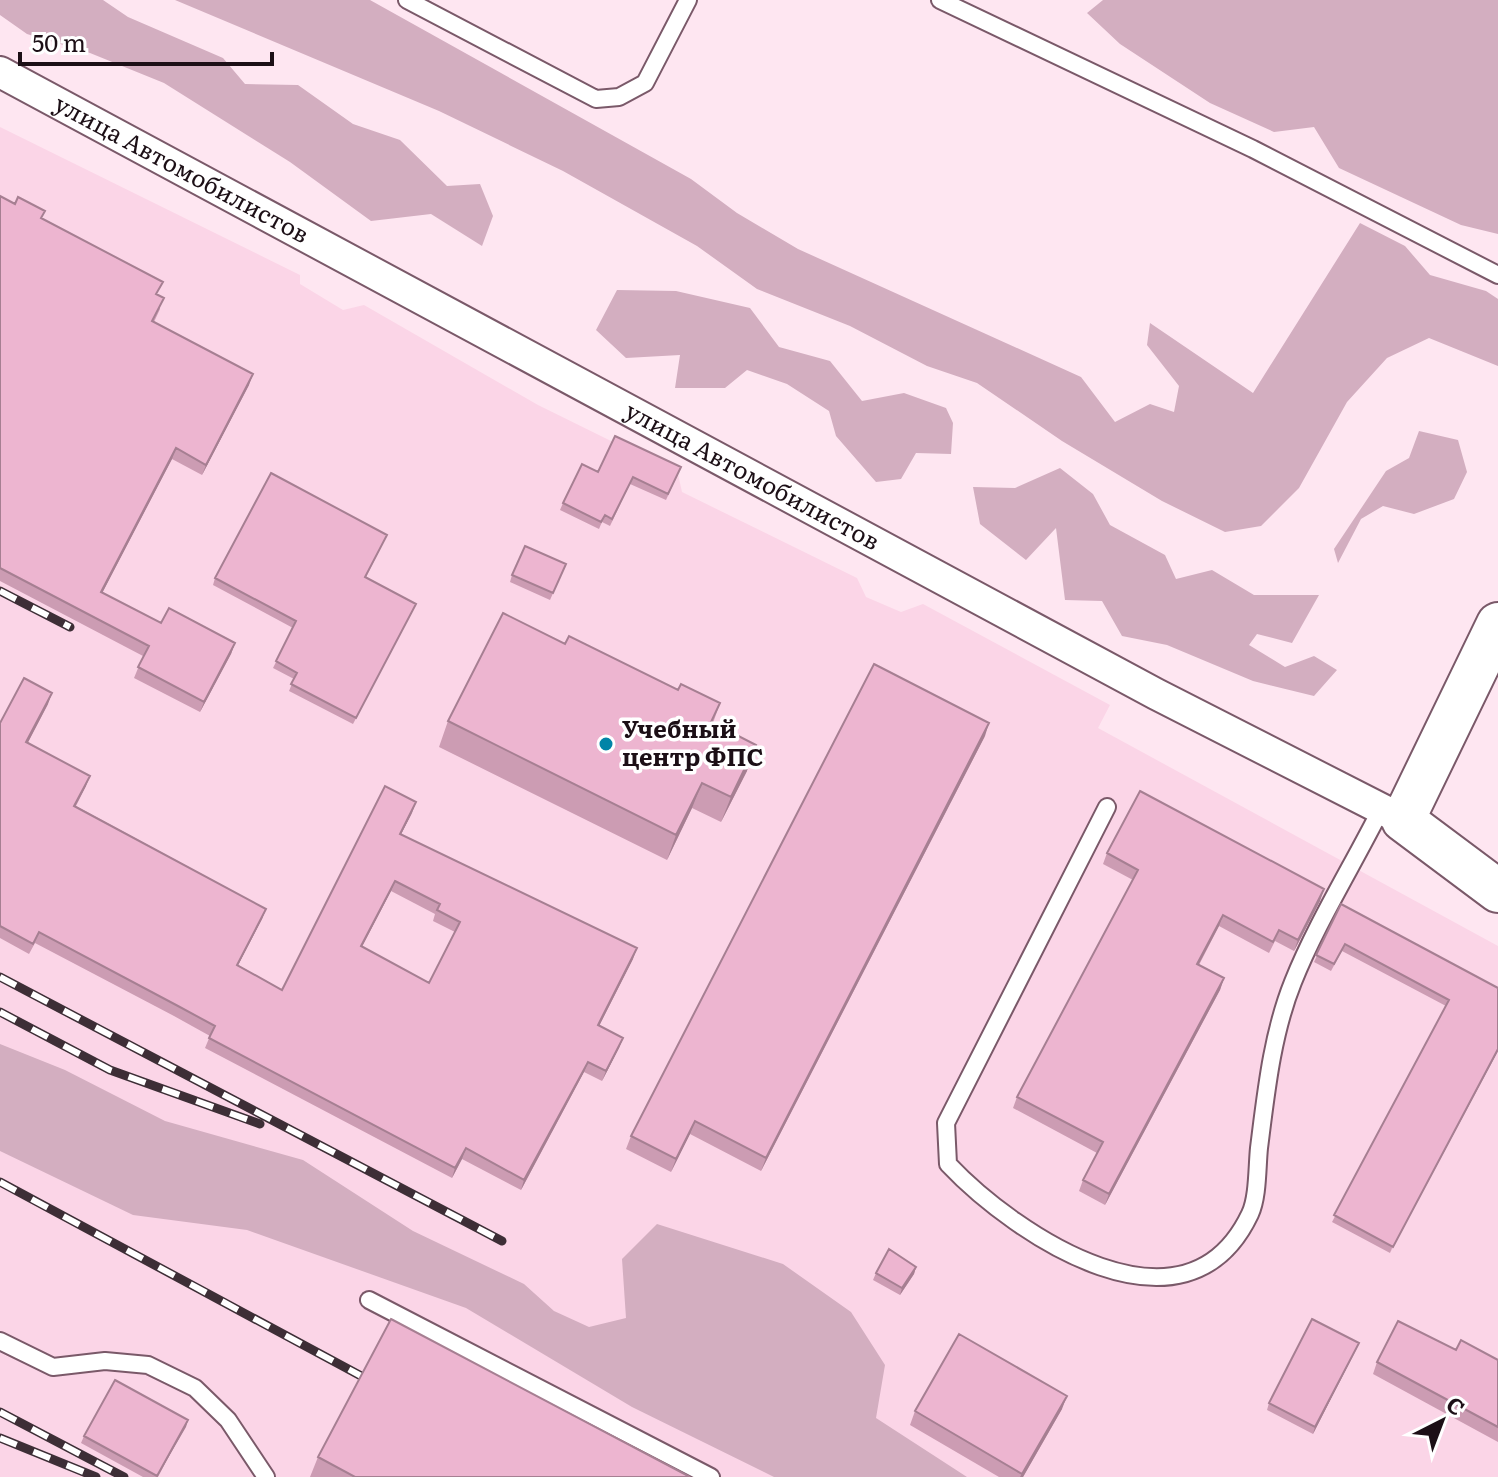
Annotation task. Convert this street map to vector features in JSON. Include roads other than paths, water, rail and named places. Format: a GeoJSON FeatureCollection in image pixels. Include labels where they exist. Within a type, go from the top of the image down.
{"type":"FeatureCollection","features":[{"type":"Feature","properties":{"kind":"street","name":"улица Автомобилистов"},"geometry":{"type":"LineString","coordinates":[[0,72],[1156,694],[1392,814],[1498,891]]}},
{"type":"Feature","properties":{"kind":"street"},"geometry":{"type":"LineString","coordinates":[[1392,814],[1498,624]]}},
{"type":"Feature","properties":{"kind":"lane"},"geometry":{"type":"LineString","coordinates":[[407,0],[596,99],[619,97],[645,83],[688,0]]}},
{"type":"Feature","properties":{"kind":"lane"},"geometry":{"type":"LineString","coordinates":[[940,0],[1253,149],[1498,275]]}},
{"type":"Feature","properties":{"kind":"lane"},"geometry":{"type":"LineString","coordinates":[[1107,807],[946,1123],[948,1164],[978,1195],[1062,1250],[1102,1270],[1168,1278],[1215,1263],[1251,1213],[1269,1076],[1292,983],[1392,814]]}},
{"type":"Feature","properties":{"kind":"lane"},"geometry":{"type":"LineString","coordinates":[[369,1300],[711,1477]]}},
{"type":"Feature","properties":{"kind":"lane"},"geometry":{"type":"LineString","coordinates":[[0,1341],[53,1367],[105,1361],[148,1365],[195,1388],[228,1420],[266,1477]]}},
{"type":"Feature","properties":{"kind":"railway"},"geometry":{"type":"LineString","coordinates":[[0,591],[70,627]]}},
{"type":"Feature","properties":{"kind":"railway"},"geometry":{"type":"LineString","coordinates":[[0,977],[502,1241]]}},
{"type":"Feature","properties":{"kind":"railway"},"geometry":{"type":"LineString","coordinates":[[0,1012],[110,1070],[260,1124]]}},
{"type":"Feature","properties":{"kind":"railway"},"geometry":{"type":"LineString","coordinates":[[0,1182],[363,1377]]}},
{"type":"Feature","properties":{"kind":"railway"},"geometry":{"type":"LineString","coordinates":[[0,1412],[124,1477]]}},
{"type":"Feature","properties":{"kind":"railway"},"geometry":{"type":"LineString","coordinates":[[0,1438],[96,1477]]}},
{"type":"Feature","properties":{"kind":"place","name":"Учебный центр ФПС"},"geometry":{"type":"Point","coordinates":[606,744]}}]}
